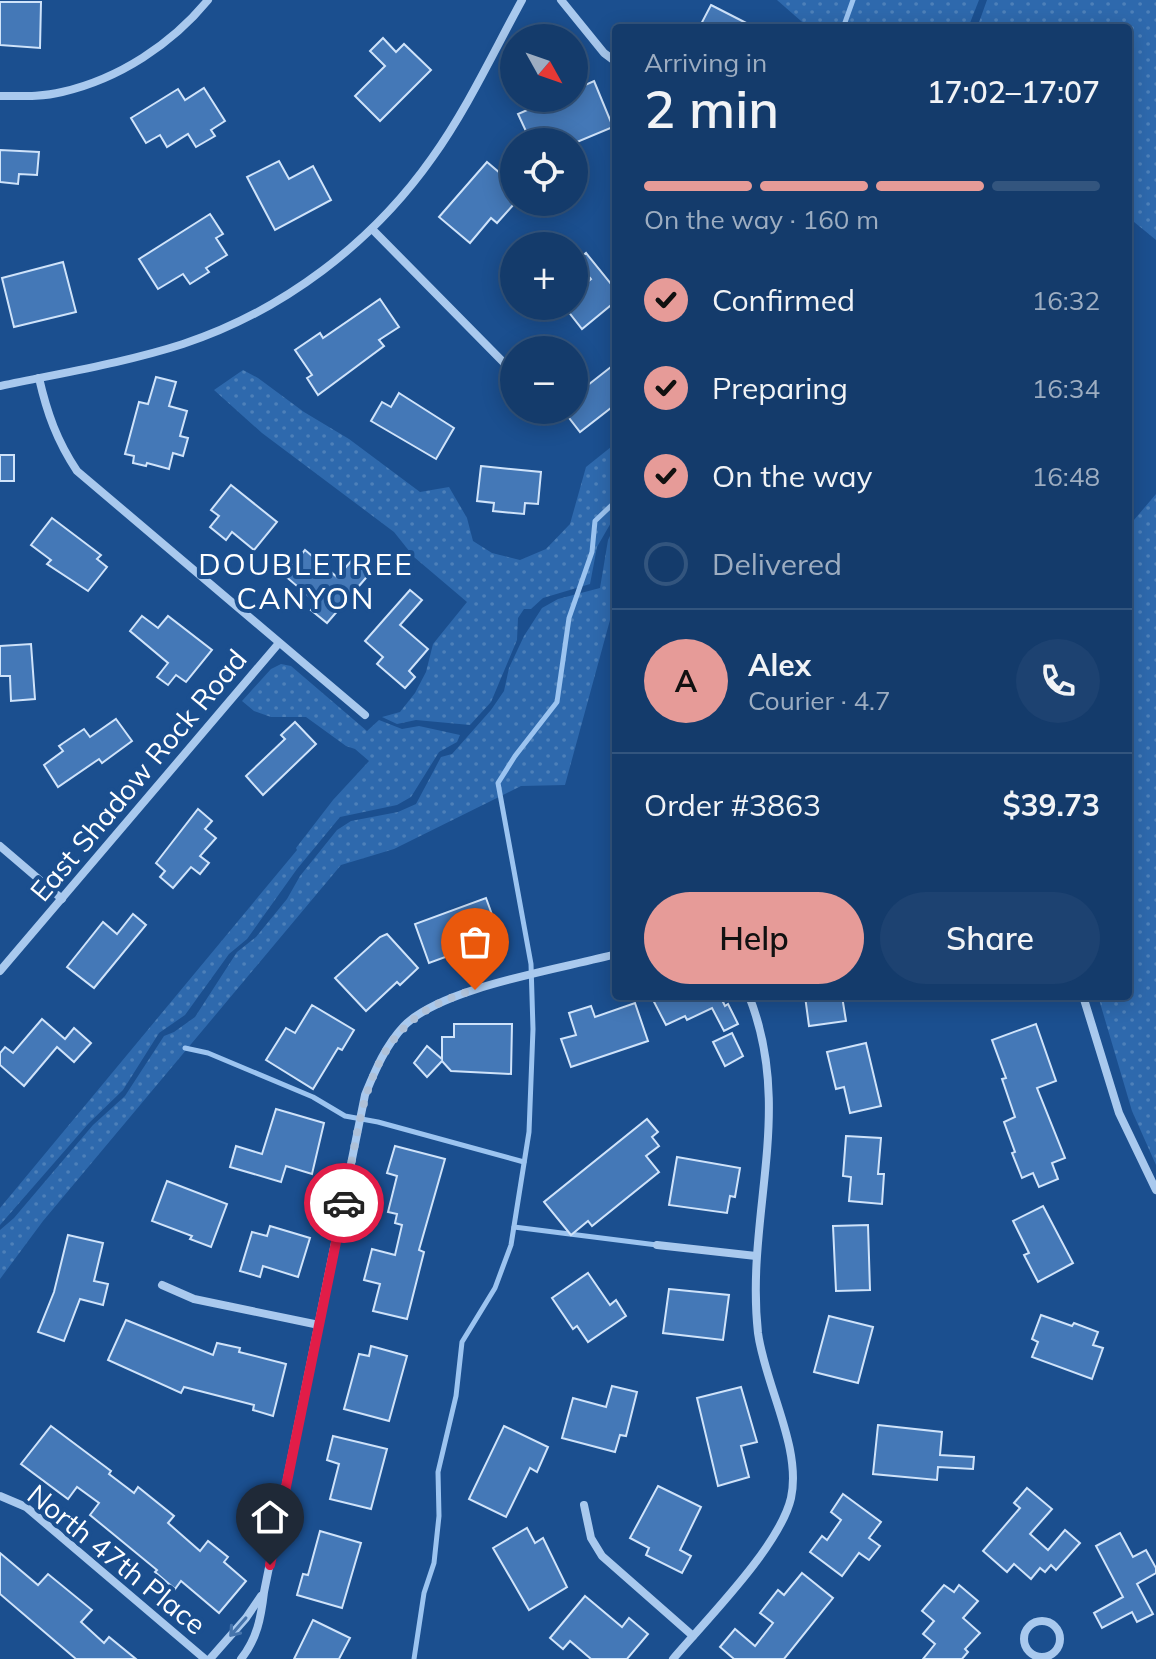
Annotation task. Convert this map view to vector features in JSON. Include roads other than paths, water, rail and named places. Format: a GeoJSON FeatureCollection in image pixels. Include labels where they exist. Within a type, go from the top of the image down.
{"type":"FeatureCollection","features":[{"type":"Feature","properties":{"kind":"street"},"geometry":{"type":"LineString","coordinates":[[0,96],[62,92],[130,65],[168,41],[208,0]]}},
{"type":"Feature","properties":{"kind":"street"},"geometry":{"type":"LineString","coordinates":[[0,386],[132,358],[184,343],[235,323],[302,284],[346,253],[392,209],[432,159],[522,0]]}},
{"type":"Feature","properties":{"kind":"street"},"geometry":{"type":"LineString","coordinates":[[561,0],[612,59]]}},
{"type":"Feature","properties":{"kind":"street"},"geometry":{"type":"LineString","coordinates":[[372,229],[500,359]]}},
{"type":"Feature","properties":{"kind":"street"},"geometry":{"type":"LineString","coordinates":[[39,378],[47,413],[62,448],[77,471],[365,715]]}},
{"type":"Feature","properties":{"kind":"street","name":"East Shadow Rock Road"},"geometry":{"type":"LineString","coordinates":[[0,971],[279,643]]}},
{"type":"Feature","properties":{"kind":"street"},"geometry":{"type":"LineString","coordinates":[[0,846],[62,899]]}},
{"type":"Feature","properties":{"kind":"street"},"geometry":{"type":"LineString","coordinates":[[241,1659],[250,1648],[260,1624],[365,1095],[386,1049],[404,1025],[451,996],[612,955]]}},
{"type":"Feature","properties":{"kind":"street"},"geometry":{"type":"LineString","coordinates":[[673,1659],[765,1549],[782,1523],[793,1483],[791,1452],[759,1340],[755,1301],[756,1256],[769,1142],[770,1092],[767,1056],[750,1000]]}},
{"type":"Feature","properties":{"kind":"street"},"geometry":{"type":"LineString","coordinates":[[1084,1000],[1119,1113],[1156,1190]]}},
{"type":"Feature","properties":{"kind":"street"},"geometry":{"type":"LineString","coordinates":[[657,1245],[756,1256]]}},
{"type":"Feature","properties":{"kind":"street"},"geometry":{"type":"LineString","coordinates":[[162,1285],[194,1299],[319,1325]]}},
{"type":"Feature","properties":{"kind":"street","name":"North 47th Place"},"geometry":{"type":"LineString","coordinates":[[0,1496],[26,1507],[208,1659]]}},
{"type":"Feature","properties":{"kind":"street"},"geometry":{"type":"LineString","coordinates":[[584,1505],[591,1538],[602,1556],[693,1636]]}},
{"type":"Feature","properties":{"kind":"street"},"geometry":{"type":"LineString","coordinates":[[208,1659],[246,1618],[264,1592]]}},
{"type":"Feature","properties":{"kind":"street"},"geometry":{"type":"LineString","coordinates":[[1047,1621],[1056,1628],[1060,1638],[1054,1656],[1041,1657],[1026,1647],[1024,1635],[1031,1625],[1047,1621]]}},
{"type":"Feature","properties":{"kind":"waterway"},"geometry":{"type":"LineString","coordinates":[[844,24],[853,0]]}},
{"type":"Feature","properties":{"kind":"waterway"},"geometry":{"type":"LineString","coordinates":[[414,1659],[424,1593],[434,1563],[439,1516],[438,1472],[456,1396],[462,1342],[495,1288],[511,1245],[529,1132],[533,1029],[531,964],[498,783],[557,702],[569,618],[592,552],[595,521],[612,505]]}},
{"type":"Feature","properties":{"kind":"waterway"},"geometry":{"type":"LineString","coordinates":[[185,1048],[208,1053],[313,1097],[345,1116],[378,1122],[524,1162]]}},
{"type":"Feature","properties":{"kind":"waterway"},"geometry":{"type":"LineString","coordinates":[[514,1227],[657,1245]]}},
{"type":"Feature","properties":{"kind":"district","name":"DOUBLETREE CANYON"},"geometry":{"type":"Point","coordinates":[306,581]}}]}
